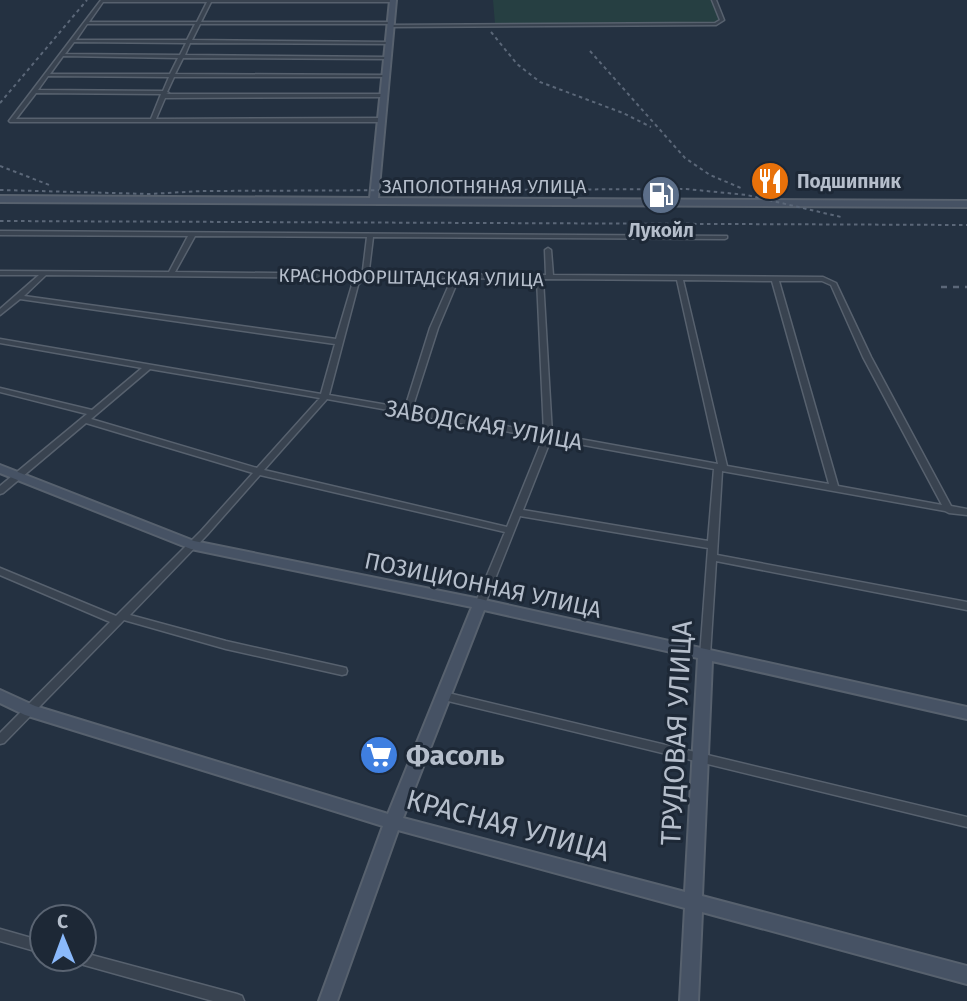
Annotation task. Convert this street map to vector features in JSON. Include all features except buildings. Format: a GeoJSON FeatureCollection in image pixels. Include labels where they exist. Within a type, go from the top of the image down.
{"type":"FeatureCollection","features":[{"type":"Feature","properties":{"kind":"street"},"geometry":{"type":"LineString","coordinates":[[374,201],[382,120],[384,96],[388,58],[390,25],[393,1],[103,0],[12,121],[382,120]]}},
{"type":"Feature","properties":{"kind":"street"},"geometry":{"type":"LineString","coordinates":[[86,23],[716,24],[722,20],[714,0]]}},
{"type":"Feature","properties":{"kind":"street"},"geometry":{"type":"LineString","coordinates":[[153,120],[172,75],[210,1]]}},
{"type":"Feature","properties":{"kind":"street"},"geometry":{"type":"LineString","coordinates":[[72,41],[389,43]]}},
{"type":"Feature","properties":{"kind":"street"},"geometry":{"type":"LineString","coordinates":[[61,55],[388,58]]}},
{"type":"Feature","properties":{"kind":"street"},"geometry":{"type":"LineString","coordinates":[[46,75],[386,76]]}},
{"type":"Feature","properties":{"kind":"street"},"geometry":{"type":"LineString","coordinates":[[34,91],[384,96]]}},
{"type":"Feature","properties":{"kind":"street","name":"ЗАПОЛОТНЯНАЯ УЛИЦА"},"geometry":{"type":"LineString","coordinates":[[0,199],[967,204]]}},
{"type":"Feature","properties":{"kind":"street"},"geometry":{"type":"LineString","coordinates":[[0,233],[725,237]]}},
{"type":"Feature","properties":{"kind":"street"},"geometry":{"type":"LineString","coordinates":[[171,274],[192,236]]}},
{"type":"Feature","properties":{"kind":"street"},"geometry":{"type":"LineString","coordinates":[[0,740],[191,545],[260,472],[324,398],[355,285],[366,270],[370,237]]}},
{"type":"Feature","properties":{"kind":"street"},"geometry":{"type":"LineString","coordinates":[[328,1001],[393,822],[548,437],[545,278],[548,250]]}},
{"type":"Feature","properties":{"kind":"street","name":"КРАСНОФОРШТАДСКАЯ УЛИЦА"},"geometry":{"type":"LineString","coordinates":[[0,273],[822,279],[834,284],[867,357],[949,510]]}},
{"type":"Feature","properties":{"kind":"street"},"geometry":{"type":"LineString","coordinates":[[0,313],[44,274]]}},
{"type":"Feature","properties":{"kind":"street"},"geometry":{"type":"LineString","coordinates":[[408,411],[434,328],[456,277]]}},
{"type":"Feature","properties":{"kind":"street"},"geometry":{"type":"LineString","coordinates":[[775,278],[835,489]]}},
{"type":"Feature","properties":{"kind":"street","name":"ТРУДОВАЯ УЛИЦА"},"geometry":{"type":"LineString","coordinates":[[680,280],[720,469],[711,545],[689,1001]]}},
{"type":"Feature","properties":{"kind":"street"},"geometry":{"type":"LineString","coordinates":[[19,297],[340,342]]}},
{"type":"Feature","properties":{"kind":"street","name":"ЗАВОДСКАЯ УЛИЦА"},"geometry":{"type":"LineString","coordinates":[[0,341],[408,411],[967,512]]}},
{"type":"Feature","properties":{"kind":"street"},"geometry":{"type":"LineString","coordinates":[[0,491],[149,366]]}},
{"type":"Feature","properties":{"kind":"street"},"geometry":{"type":"LineString","coordinates":[[0,390],[94,413]]}},
{"type":"Feature","properties":{"kind":"street"},"geometry":{"type":"LineString","coordinates":[[86,420],[260,472],[509,530]]}},
{"type":"Feature","properties":{"kind":"street","name":"ПОЗИЦИОННАЯ УЛИЦА"},"geometry":{"type":"LineString","coordinates":[[0,469],[191,545],[480,604],[967,713]]}},
{"type":"Feature","properties":{"kind":"street"},"geometry":{"type":"LineString","coordinates":[[517,512],[711,545]]}},
{"type":"Feature","properties":{"kind":"street"},"geometry":{"type":"LineString","coordinates":[[712,557],[967,606]]}},
{"type":"Feature","properties":{"kind":"street"},"geometry":{"type":"LineString","coordinates":[[0,571],[120,618],[342,671]]}},
{"type":"Feature","properties":{"kind":"street","name":"КРАСНАЯ УЛИЦА"},"geometry":{"type":"LineString","coordinates":[[0,696],[30,711],[393,822],[967,975]]}},
{"type":"Feature","properties":{"kind":"street"},"geometry":{"type":"LineString","coordinates":[[444,696],[967,822]]}},
{"type":"Feature","properties":{"kind":"street"},"geometry":{"type":"LineString","coordinates":[[0,935],[28,943]]}},
{"type":"Feature","properties":{"kind":"street"},"geometry":{"type":"LineString","coordinates":[[98,963],[237,1001]]}},
{"type":"Feature","properties":{"kind":"green space"},"geometry":{"type":"Polygon","coordinates":[[[493,0],[713,0],[722,20],[708,24],[651,27],[495,24],[493,0]]]}},
{"type":"Feature","properties":{"kind":"railway"},"geometry":{"type":"LineString","coordinates":[[0,103],[87,0]]}},
{"type":"Feature","properties":{"kind":"railway"},"geometry":{"type":"LineString","coordinates":[[491,32],[517,64],[540,82],[623,113],[651,127]]}},
{"type":"Feature","properties":{"kind":"railway"},"geometry":{"type":"LineString","coordinates":[[590,51],[685,158],[710,175],[741,188]]}},
{"type":"Feature","properties":{"kind":"railway"},"geometry":{"type":"LineString","coordinates":[[0,166],[52,186]]}},
{"type":"Feature","properties":{"kind":"railway"},"geometry":{"type":"LineString","coordinates":[[0,190],[150,194],[202,191],[686,189],[747,195],[841,217]]}},
{"type":"Feature","properties":{"kind":"railway"},"geometry":{"type":"LineString","coordinates":[[0,221],[967,225]]}},
{"type":"Feature","properties":{"kind":"railway"},"geometry":{"type":"LineString","coordinates":[[941,287],[967,287]]}},
{"type":"Feature","properties":{"kind":"place","name":"Подшипник"},"geometry":{"type":"Point","coordinates":[770,181]}},
{"type":"Feature","properties":{"kind":"place","name":"Лукойл"},"geometry":{"type":"Point","coordinates":[661,195]}},
{"type":"Feature","properties":{"kind":"place","name":"Фасоль"},"geometry":{"type":"Point","coordinates":[379,755]}}]}
